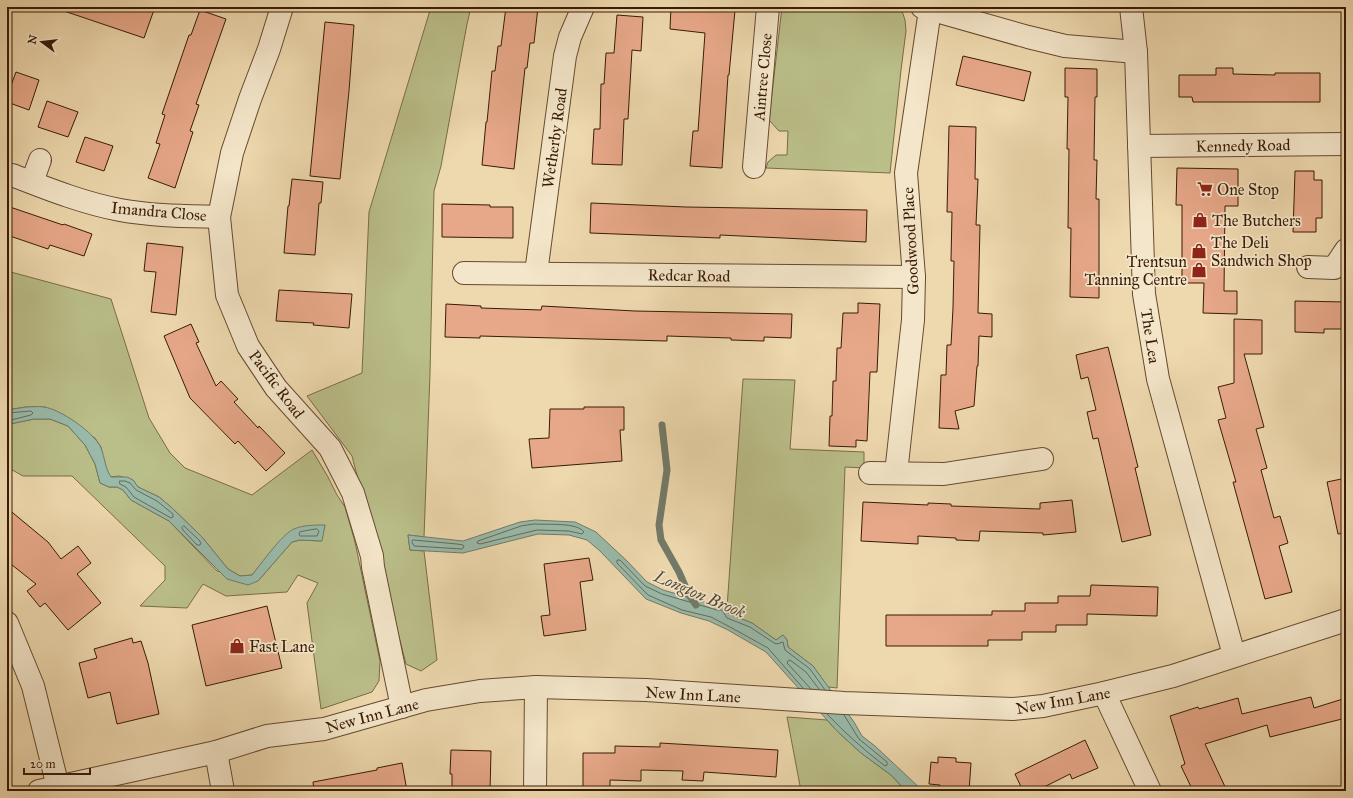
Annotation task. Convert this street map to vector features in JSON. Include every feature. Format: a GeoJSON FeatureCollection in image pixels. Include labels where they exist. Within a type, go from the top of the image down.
{"type":"FeatureCollection","features":[{"type":"Feature","properties":{"kind":"street","name":"Pacific Road"},"geometry":{"type":"LineString","coordinates":[[282,7],[269,49],[232,153],[219,217],[227,295],[248,346],[276,388],[330,448],[353,493],[372,556],[402,707]]}},
{"type":"Feature","properties":{"kind":"street","name":"Wetherby Road"},"geometry":{"type":"LineString","coordinates":[[536,273],[565,56],[570,37],[583,7]]}},
{"type":"Feature","properties":{"kind":"street","name":"Aintree Close"},"geometry":{"type":"LineString","coordinates":[[760,154],[768,7]]}},
{"type":"Feature","properties":{"kind":"street","name":"The Lea"},"geometry":{"type":"LineString","coordinates":[[1131,7],[1136,52],[1144,294],[1158,379],[1234,655]]}},
{"type":"Feature","properties":{"kind":"street"},"geometry":{"type":"LineString","coordinates":[[926,8],[1065,46],[1136,52]]}},
{"type":"Feature","properties":{"kind":"street","name":"Goodwood Place"},"geometry":{"type":"LineString","coordinates":[[896,474],[913,320],[914,277],[906,173],[926,8]]}},
{"type":"Feature","properties":{"kind":"street","name":"Kennedy Road"},"geometry":{"type":"LineString","coordinates":[[1139,146],[1346,144]]}},
{"type":"Feature","properties":{"kind":"street","name":"Imandra Close"},"geometry":{"type":"LineString","coordinates":[[40,160],[22,179],[72,198],[121,210],[162,215],[219,217]]}},
{"type":"Feature","properties":{"kind":"street"},"geometry":{"type":"LineString","coordinates":[[1308,267],[1334,268],[1346,250]]}},
{"type":"Feature","properties":{"kind":"street","name":"Redcar Road"},"geometry":{"type":"LineString","coordinates":[[464,273],[914,277]]}},
{"type":"Feature","properties":{"kind":"street"},"geometry":{"type":"LineString","coordinates":[[870,473],[944,474],[1042,459]]}},
{"type":"Feature","properties":{"kind":"street","name":"New Inn Lane"},"geometry":{"type":"LineString","coordinates":[[48,789],[216,752],[267,736],[324,729],[426,700],[480,691],[536,687],[646,690],[844,703],[1013,709],[1043,706],[1104,694],[1173,676],[1346,620]]}},
{"type":"Feature","properties":{"kind":"street"},"geometry":{"type":"LineString","coordinates":[[7,623],[33,686],[48,789]]}},
{"type":"Feature","properties":{"kind":"street"},"geometry":{"type":"LineString","coordinates":[[534,791],[536,687]]}},
{"type":"Feature","properties":{"kind":"street"},"geometry":{"type":"LineString","coordinates":[[1104,694],[1150,791]]}},
{"type":"Feature","properties":{"kind":"street"},"geometry":{"type":"LineString","coordinates":[[216,752],[223,791]]}},
{"type":"Feature","properties":{"kind":"green space"},"geometry":{"type":"Polygon","coordinates":[[[431,7],[471,7],[441,166],[434,191],[430,373],[424,537],[408,535],[410,550],[424,551],[437,660],[421,671],[406,664],[352,456],[307,396],[362,373],[369,212],[431,7]]]}},
{"type":"Feature","properties":{"kind":"green space"},"geometry":{"type":"Polygon","coordinates":[[[782,7],[901,8],[905,20],[906,31],[890,173],[766,168],[768,162],[776,155],[787,155],[788,131],[779,131],[769,120],[782,7]]]}},
{"type":"Feature","properties":{"kind":"green space"},"geometry":{"type":"Polygon","coordinates":[[[7,271],[111,299],[149,418],[170,453],[185,468],[252,495],[312,450],[345,507],[355,542],[380,661],[379,681],[372,692],[321,709],[307,603],[318,583],[298,575],[287,592],[226,596],[203,584],[187,608],[140,606],[165,580],[165,566],[72,476],[23,476],[7,467],[7,427],[10,424],[34,419],[50,419],[68,426],[85,445],[95,464],[100,483],[109,487],[117,487],[123,490],[131,500],[169,521],[217,571],[258,581],[292,542],[300,540],[321,541],[325,525],[277,544],[252,575],[240,576],[228,569],[202,537],[159,497],[138,487],[133,480],[119,476],[111,477],[106,470],[101,447],[95,438],[45,407],[26,407],[7,410],[7,271]]]}},
{"type":"Feature","properties":{"kind":"green space"},"geometry":{"type":"Polygon","coordinates":[[[743,379],[795,380],[790,449],[864,452],[864,468],[845,467],[837,688],[828,687],[813,666],[788,647],[787,640],[783,635],[776,640],[752,623],[729,614],[727,608],[743,379]]]}},
{"type":"Feature","properties":{"kind":"green space"},"geometry":{"type":"Polygon","coordinates":[[[787,717],[827,720],[861,753],[891,775],[906,791],[801,791],[787,717]]]}},
{"type":"Feature","properties":{"kind":"water"},"geometry":{"type":"Polygon","coordinates":[[[26,407],[42,407],[51,409],[59,412],[85,429],[101,448],[107,470],[111,477],[127,477],[133,480],[138,487],[159,497],[202,537],[228,569],[240,576],[252,575],[278,543],[294,529],[305,526],[325,525],[322,541],[300,540],[292,542],[258,581],[248,585],[227,579],[169,521],[131,500],[123,490],[117,487],[109,487],[100,483],[95,464],[85,445],[68,426],[50,419],[34,419],[10,424],[7,427],[7,410],[26,407]]]}},
{"type":"Feature","properties":{"kind":"water"},"geometry":{"type":"Polygon","coordinates":[[[535,520],[575,522],[596,532],[647,582],[663,590],[719,606],[724,604],[729,614],[752,623],[776,640],[783,635],[787,640],[788,647],[813,666],[854,722],[862,736],[875,746],[923,791],[906,791],[891,775],[861,753],[837,731],[766,652],[709,621],[681,613],[646,599],[600,551],[587,540],[569,535],[538,534],[463,553],[410,550],[408,535],[463,541],[520,522],[535,520]]]}},
{"type":"Feature","properties":{"kind":"building"},"geometry":{"type":"Polygon","coordinates":[[[61,7],[155,7],[144,38],[61,10],[61,7]]]}},
{"type":"Feature","properties":{"kind":"building"},"geometry":{"type":"Polygon","coordinates":[[[506,7],[538,7],[534,43],[530,43],[527,68],[525,68],[514,169],[482,165],[492,71],[495,71],[498,46],[501,46],[506,7]]]}},
{"type":"Feature","properties":{"kind":"building"},"geometry":{"type":"Polygon","coordinates":[[[671,7],[708,9],[708,7],[729,7],[729,9],[735,10],[728,75],[722,168],[690,166],[693,131],[698,131],[705,33],[670,29],[671,7]]]}},
{"type":"Feature","properties":{"kind":"building"},"geometry":{"type":"Polygon","coordinates":[[[200,10],[226,19],[196,104],[199,105],[190,131],[193,132],[175,188],[148,178],[160,144],[156,143],[165,115],[162,114],[189,35],[191,35],[200,10]]]}},
{"type":"Feature","properties":{"kind":"building"},"geometry":{"type":"Polygon","coordinates":[[[617,15],[643,17],[641,51],[632,50],[628,119],[624,119],[622,165],[592,164],[594,129],[600,129],[601,84],[604,84],[606,53],[614,53],[617,15]]]}},
{"type":"Feature","properties":{"kind":"building"},"geometry":{"type":"Polygon","coordinates":[[[325,22],[354,25],[340,179],[310,176],[325,22]]]}},
{"type":"Feature","properties":{"kind":"building"},"geometry":{"type":"Polygon","coordinates":[[[963,56],[1031,72],[1024,101],[956,85],[963,56]]]}},
{"type":"Feature","properties":{"kind":"building"},"geometry":{"type":"Polygon","coordinates":[[[1065,68],[1097,69],[1094,160],[1097,160],[1096,199],[1099,199],[1099,298],[1070,297],[1071,228],[1068,228],[1069,149],[1067,149],[1068,97],[1065,97],[1065,68]]]}},
{"type":"Feature","properties":{"kind":"building"},"geometry":{"type":"Polygon","coordinates":[[[1216,68],[1233,68],[1233,74],[1275,75],[1275,73],[1320,73],[1320,102],[1193,102],[1192,97],[1179,97],[1179,75],[1216,75],[1216,68]]]}},
{"type":"Feature","properties":{"kind":"building"},"geometry":{"type":"Polygon","coordinates":[[[16,72],[39,80],[29,110],[7,102],[7,96],[16,72]]]}},
{"type":"Feature","properties":{"kind":"building"},"geometry":{"type":"Polygon","coordinates":[[[47,101],[78,112],[68,137],[38,127],[47,101]]]}},
{"type":"Feature","properties":{"kind":"building"},"geometry":{"type":"Polygon","coordinates":[[[949,126],[976,127],[975,179],[978,179],[976,225],[980,225],[978,313],[992,314],[992,337],[979,336],[974,406],[955,411],[959,429],[939,428],[941,375],[946,375],[947,345],[951,345],[953,308],[954,261],[951,261],[952,212],[947,212],[949,126]]]}},
{"type":"Feature","properties":{"kind":"building"},"geometry":{"type":"Polygon","coordinates":[[[85,137],[113,146],[104,171],[76,162],[85,137]]]}},
{"type":"Feature","properties":{"kind":"building"},"geometry":{"type":"Polygon","coordinates":[[[1177,168],[1238,169],[1238,206],[1225,206],[1224,291],[1237,291],[1237,314],[1203,313],[1204,283],[1182,283],[1182,205],[1176,205],[1177,168]]]}},
{"type":"Feature","properties":{"kind":"building"},"geometry":{"type":"Polygon","coordinates":[[[1295,171],[1314,171],[1314,180],[1322,180],[1322,218],[1316,218],[1316,232],[1293,232],[1295,171]]]}},
{"type":"Feature","properties":{"kind":"building"},"geometry":{"type":"Polygon","coordinates":[[[292,179],[323,182],[321,203],[319,203],[315,255],[284,253],[292,179]]]}},
{"type":"Feature","properties":{"kind":"building"},"geometry":{"type":"Polygon","coordinates":[[[591,203],[686,207],[867,210],[866,242],[720,235],[720,238],[590,233],[591,203]]]}},
{"type":"Feature","properties":{"kind":"building"},"geometry":{"type":"Polygon","coordinates":[[[442,204],[513,207],[513,238],[442,237],[442,204]]]}},
{"type":"Feature","properties":{"kind":"building"},"geometry":{"type":"Polygon","coordinates":[[[7,206],[92,234],[84,256],[50,245],[48,249],[7,235],[7,206]]]}},
{"type":"Feature","properties":{"kind":"building"},"geometry":{"type":"Polygon","coordinates":[[[147,243],[183,247],[176,315],[151,312],[156,272],[144,271],[147,243]]]}},
{"type":"Feature","properties":{"kind":"building"},"geometry":{"type":"Polygon","coordinates":[[[279,290],[352,294],[349,328],[313,325],[314,323],[276,321],[279,290]]]}},
{"type":"Feature","properties":{"kind":"building"},"geometry":{"type":"Polygon","coordinates":[[[1295,301],[1346,302],[1346,329],[1324,329],[1324,333],[1295,332],[1295,301]]]}},
{"type":"Feature","properties":{"kind":"building"},"geometry":{"type":"Polygon","coordinates":[[[858,303],[880,304],[877,372],[870,372],[867,441],[856,440],[856,447],[829,446],[833,381],[836,381],[837,348],[841,348],[843,313],[858,313],[858,303]]]}},
{"type":"Feature","properties":{"kind":"building"},"geometry":{"type":"Polygon","coordinates":[[[446,304],[481,306],[481,308],[541,310],[542,306],[635,311],[792,314],[791,338],[764,337],[764,341],[731,340],[731,338],[667,336],[667,341],[480,336],[480,338],[445,337],[446,304]]]}},
{"type":"Feature","properties":{"kind":"building"},"geometry":{"type":"Polygon","coordinates":[[[1234,319],[1262,320],[1262,354],[1244,354],[1264,427],[1256,429],[1267,468],[1261,470],[1274,518],[1280,516],[1288,543],[1279,546],[1292,592],[1265,599],[1233,482],[1236,482],[1218,420],[1226,418],[1218,387],[1234,383],[1234,319]]]}},
{"type":"Feature","properties":{"kind":"building"},"geometry":{"type":"Polygon","coordinates":[[[191,324],[199,342],[196,343],[216,386],[221,381],[238,399],[234,402],[258,428],[259,426],[285,453],[266,471],[238,441],[235,444],[190,398],[164,336],[191,324]]]}},
{"type":"Feature","properties":{"kind":"building"},"geometry":{"type":"Polygon","coordinates":[[[1108,347],[1138,467],[1135,468],[1151,535],[1122,542],[1098,438],[1093,439],[1087,412],[1096,410],[1088,377],[1081,379],[1076,355],[1108,347]]]}},
{"type":"Feature","properties":{"kind":"building"},"geometry":{"type":"Polygon","coordinates":[[[584,407],[624,407],[624,430],[620,430],[622,461],[532,468],[529,439],[549,438],[550,409],[584,409],[584,407]]]}},
{"type":"Feature","properties":{"kind":"building"},"geometry":{"type":"Polygon","coordinates":[[[1346,478],[1346,533],[1338,534],[1327,482],[1346,478]]]}},
{"type":"Feature","properties":{"kind":"building"},"geometry":{"type":"Polygon","coordinates":[[[1072,500],[1076,532],[1043,535],[1043,533],[980,531],[979,541],[918,536],[918,544],[861,541],[863,502],[928,505],[928,503],[951,504],[951,506],[1040,509],[1040,503],[1072,500]]]}},
{"type":"Feature","properties":{"kind":"building"},"geometry":{"type":"Polygon","coordinates":[[[7,508],[48,542],[61,559],[78,546],[91,563],[77,574],[101,603],[68,630],[45,603],[40,607],[27,591],[36,584],[7,561],[7,508]]]}},
{"type":"Feature","properties":{"kind":"building"},"geometry":{"type":"Polygon","coordinates":[[[589,558],[593,580],[580,582],[586,630],[544,636],[541,616],[550,615],[544,564],[589,558]]]}},
{"type":"Feature","properties":{"kind":"building"},"geometry":{"type":"Polygon","coordinates":[[[1091,585],[1158,587],[1157,616],[1087,614],[1087,625],[1056,625],[1056,632],[1022,632],[1022,640],[988,640],[988,646],[886,646],[886,615],[992,615],[992,611],[1025,611],[1025,603],[1058,603],[1058,596],[1090,596],[1091,585]]]}},
{"type":"Feature","properties":{"kind":"building","name":"Fast Lane"},"geometry":{"type":"Polygon","coordinates":[[[267,606],[282,668],[206,686],[192,625],[267,606]]]}},
{"type":"Feature","properties":{"kind":"building"},"geometry":{"type":"Polygon","coordinates":[[[132,638],[133,643],[141,641],[148,663],[159,714],[117,724],[110,692],[88,698],[79,663],[97,658],[94,649],[132,638]]]}},
{"type":"Feature","properties":{"kind":"building"},"geometry":{"type":"Polygon","coordinates":[[[1311,697],[1314,708],[1346,698],[1346,718],[1270,737],[1267,725],[1205,744],[1227,791],[1193,791],[1181,766],[1185,764],[1170,716],[1198,707],[1199,709],[1238,698],[1242,714],[1311,697]]]}},
{"type":"Feature","properties":{"kind":"building"},"geometry":{"type":"Polygon","coordinates":[[[1085,740],[1098,768],[1072,779],[1070,774],[1036,791],[1023,791],[1015,774],[1085,740]]]}},
{"type":"Feature","properties":{"kind":"building"},"geometry":{"type":"Polygon","coordinates":[[[660,743],[778,750],[776,777],[704,772],[703,781],[682,780],[683,771],[641,770],[641,781],[610,780],[610,788],[583,788],[583,753],[615,753],[615,746],[660,747],[660,743]]]}},
{"type":"Feature","properties":{"kind":"building"},"geometry":{"type":"Polygon","coordinates":[[[451,750],[491,751],[490,791],[452,791],[452,774],[450,774],[451,750]]]}},
{"type":"Feature","properties":{"kind":"building"},"geometry":{"type":"Polygon","coordinates":[[[938,757],[956,758],[956,762],[971,763],[969,791],[939,791],[940,785],[929,784],[931,762],[938,763],[938,757]]]}},
{"type":"Feature","properties":{"kind":"building"},"geometry":{"type":"Polygon","coordinates":[[[402,763],[407,791],[314,791],[313,782],[377,770],[377,768],[402,763]]]}},
{"type":"Feature","properties":{"kind":"waterway","name":"Longton Brook"},"geometry":{"type":"LineString","coordinates":[[662,425],[667,470],[659,525],[661,540],[679,572],[689,595],[696,605]]}},
{"type":"Feature","properties":{"kind":"place","name":"One Stop"},"geometry":{"type":"Point","coordinates":[1205,189]}},
{"type":"Feature","properties":{"kind":"place","name":"The Butchers"},"geometry":{"type":"Point","coordinates":[1200,220]}},
{"type":"Feature","properties":{"kind":"place","name":"The Deli Sandwich Shop"},"geometry":{"type":"Point","coordinates":[1199,251]}},
{"type":"Feature","properties":{"kind":"place","name":"Trentsun Tanning Centre"},"geometry":{"type":"Point","coordinates":[1199,270]}},
{"type":"Feature","properties":{"kind":"place","name":"Fast Lane"},"geometry":{"type":"Point","coordinates":[237,646]}}]}
